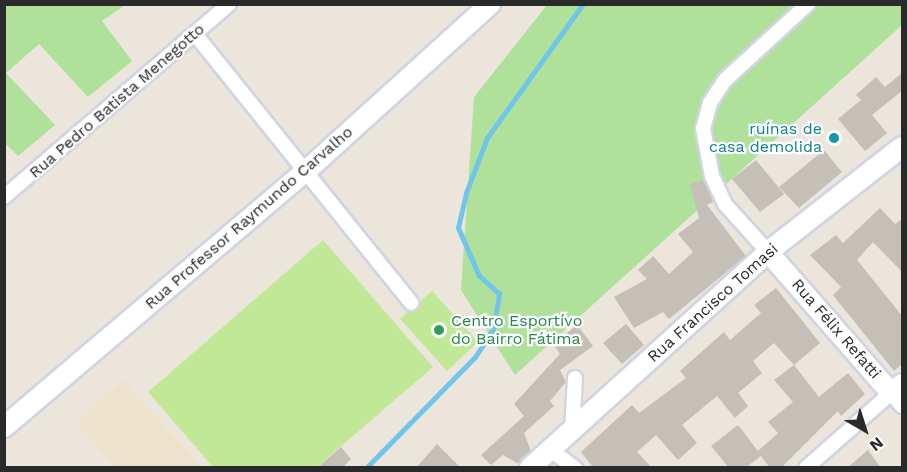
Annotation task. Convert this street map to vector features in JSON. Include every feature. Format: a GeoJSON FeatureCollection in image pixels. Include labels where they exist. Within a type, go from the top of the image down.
{"type":"FeatureCollection","features":[{"type":"Feature","properties":{"kind":"main road","name":"Rua Professor Raymundo Carvalho"},"geometry":{"type":"LineString","coordinates":[[4,427],[305,172],[490,4]]}},
{"type":"Feature","properties":{"kind":"main road","name":"Rua Francisco Tomasi"},"geometry":{"type":"LineString","coordinates":[[530,468],[768,252],[903,147]]}},
{"type":"Feature","properties":{"kind":"main road","name":"Rua Félix Refatti"},"geometry":{"type":"LineString","coordinates":[[768,252],[899,394]]}},
{"type":"Feature","properties":{"kind":"street","name":"Rua Pedro Batista Menegotto"},"geometry":{"type":"LineString","coordinates":[[4,197],[229,4]]}},
{"type":"Feature","properties":{"kind":"street"},"geometry":{"type":"LineString","coordinates":[[768,252],[725,204],[712,176],[703,129],[710,103],[725,80],[808,4]]}},
{"type":"Feature","properties":{"kind":"street"},"geometry":{"type":"LineString","coordinates":[[195,34],[411,303]]}},
{"type":"Feature","properties":{"kind":"street"},"geometry":{"type":"LineString","coordinates":[[572,432],[575,378]]}},
{"type":"Feature","properties":{"kind":"street"},"geometry":{"type":"LineString","coordinates":[[806,468],[899,394]]}},
{"type":"Feature","properties":{"kind":"street"},"geometry":{"type":"LineString","coordinates":[[551,450],[575,468]]}},
{"type":"Feature","properties":{"kind":"shaded area"},"geometry":{"type":"Polygon","coordinates":[[[122,380],[202,467],[110,467],[113,464],[76,423],[122,380]]]}},
{"type":"Feature","properties":{"kind":"green space"},"geometry":{"type":"Polygon","coordinates":[[[4,5],[125,5],[102,21],[132,61],[88,97],[39,44],[6,73],[55,125],[18,156],[5,143],[4,5]]]}},
{"type":"Feature","properties":{"kind":"green space"},"geometry":{"type":"Polygon","coordinates":[[[547,5],[902,5],[902,25],[515,375],[461,290],[474,97],[547,5]]]}},
{"type":"Feature","properties":{"kind":"green space"},"geometry":{"type":"Polygon","coordinates":[[[323,240],[433,367],[317,467],[213,467],[148,392],[323,240]]]}},
{"type":"Feature","properties":{"kind":"green space","name":"Centro Esportívo do Bairro Fátima"},"geometry":{"type":"Polygon","coordinates":[[[432,291],[478,342],[447,371],[400,319],[432,291]]]}},
{"type":"Feature","properties":{"kind":"building"},"geometry":{"type":"Polygon","coordinates":[[[903,72],[903,90],[872,115],[887,133],[865,151],[838,119],[861,100],[856,95],[876,77],[885,87],[903,72]]]}},
{"type":"Feature","properties":{"kind":"building"},"geometry":{"type":"Polygon","coordinates":[[[824,150],[842,172],[799,208],[779,187],[824,150]]]}},
{"type":"Feature","properties":{"kind":"building"},"geometry":{"type":"Polygon","coordinates":[[[756,160],[784,194],[760,212],[732,179],[756,160]]]}},
{"type":"Feature","properties":{"kind":"building"},"geometry":{"type":"Polygon","coordinates":[[[704,180],[713,202],[707,205],[746,256],[669,319],[663,312],[634,328],[614,297],[647,279],[638,270],[653,256],[669,274],[693,252],[678,234],[699,218],[690,184],[704,180]]]}},
{"type":"Feature","properties":{"kind":"building"},"geometry":{"type":"Polygon","coordinates":[[[880,208],[895,224],[903,218],[903,273],[873,242],[857,260],[903,317],[903,363],[894,371],[833,295],[841,287],[810,255],[836,235],[843,243],[880,208]]]}},
{"type":"Feature","properties":{"kind":"building"},"geometry":{"type":"Polygon","coordinates":[[[776,288],[820,343],[794,365],[774,343],[753,361],[762,373],[738,393],[748,406],[735,418],[717,396],[682,425],[697,443],[678,460],[656,435],[637,452],[652,468],[594,468],[581,452],[632,405],[639,413],[686,378],[680,371],[724,332],[730,340],[761,313],[754,305],[776,288]]]}},
{"type":"Feature","properties":{"kind":"building"},"geometry":{"type":"Polygon","coordinates":[[[626,324],[644,345],[622,364],[603,343],[626,324]]]}},
{"type":"Feature","properties":{"kind":"building"},"geometry":{"type":"Polygon","coordinates":[[[577,325],[593,346],[560,370],[566,382],[550,401],[554,406],[524,433],[531,451],[519,464],[503,455],[491,465],[481,455],[524,416],[514,404],[560,354],[553,344],[577,325]]]}},
{"type":"Feature","properties":{"kind":"building"},"geometry":{"type":"Polygon","coordinates":[[[794,365],[819,397],[848,373],[865,394],[841,416],[838,411],[781,468],[770,468],[761,456],[745,468],[729,468],[711,446],[738,425],[758,451],[778,433],[768,422],[793,402],[774,380],[794,365]]]}},
{"type":"Feature","properties":{"kind":"building"},"geometry":{"type":"Polygon","coordinates":[[[437,444],[461,468],[416,468],[437,444]]]}},
{"type":"Feature","properties":{"kind":"building"},"geometry":{"type":"Polygon","coordinates":[[[341,447],[351,459],[342,468],[317,468],[341,447]]]}},
{"type":"Feature","properties":{"kind":"building"},"geometry":{"type":"Polygon","coordinates":[[[868,450],[881,468],[847,468],[868,450]]]}},
{"type":"Feature","properties":{"kind":"waterway"},"geometry":{"type":"LineString","coordinates":[[366,468],[475,357],[493,329],[499,294],[479,276],[458,228],[466,193],[487,138],[583,4]]}},
{"type":"Feature","properties":{"kind":"place","name":"ruínas de casa demolida"},"geometry":{"type":"Point","coordinates":[834,138]}},
{"type":"Feature","properties":{"kind":"place","name":"Centro Esportívo do Bairro Fátima"},"geometry":{"type":"Point","coordinates":[439,330]}}]}
